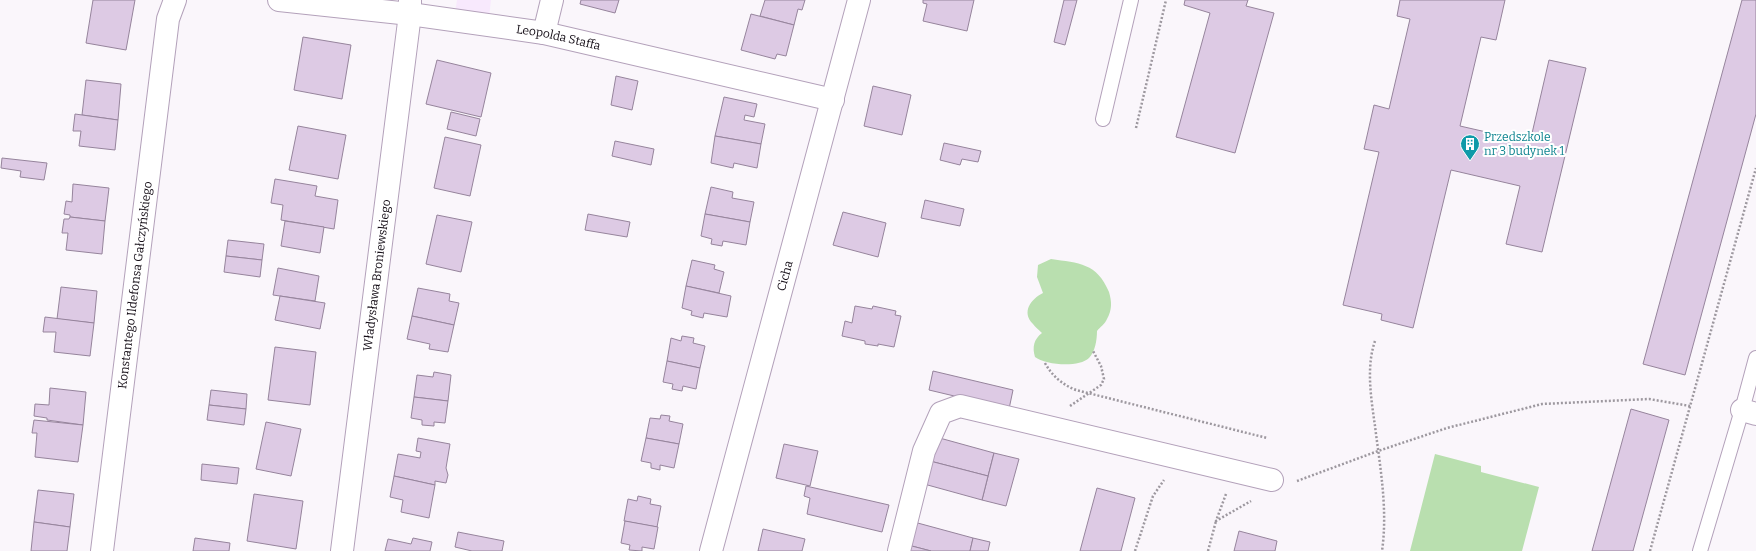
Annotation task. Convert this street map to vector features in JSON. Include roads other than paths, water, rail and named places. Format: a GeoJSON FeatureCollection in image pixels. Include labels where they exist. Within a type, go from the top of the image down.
{"type":"FeatureCollection","features":[{"type":"Feature","properties":{"kind":"street","name":"Leopolda Staffa"},"geometry":{"type":"LineString","coordinates":[[279,0],[410,7],[544,33],[833,100]]}},
{"type":"Feature","properties":{"kind":"street"},"geometry":{"type":"LineString","coordinates":[[544,33],[552,0]]}},
{"type":"Feature","properties":{"kind":"street","name":"Cicha"},"geometry":{"type":"LineString","coordinates":[[711,551],[859,0]]}},
{"type":"Feature","properties":{"kind":"street","name":"Władysława Broniewskiego"},"geometry":{"type":"LineString","coordinates":[[342,551],[410,7]]}},
{"type":"Feature","properties":{"kind":"street","name":"Konstantego Ildefonsa Gałczyńskiego"},"geometry":{"type":"LineString","coordinates":[[102,551],[172,10]]}},
{"type":"Feature","properties":{"kind":"street"},"geometry":{"type":"LineString","coordinates":[[899,551],[924,451],[941,413],[960,406],[1272,480]]}},
{"type":"Feature","properties":{"kind":"lane"},"geometry":{"type":"LineString","coordinates":[[1103,119],[1131,0]]}},
{"type":"Feature","properties":{"kind":"lane"},"geometry":{"type":"LineString","coordinates":[[1700,551],[1749,412],[1756,358]]}},
{"type":"Feature","properties":{"kind":"place","name":"Przedszkole nr 3 budynek 1"},"geometry":{"type":"Point","coordinates":[1470,161]}}]}
